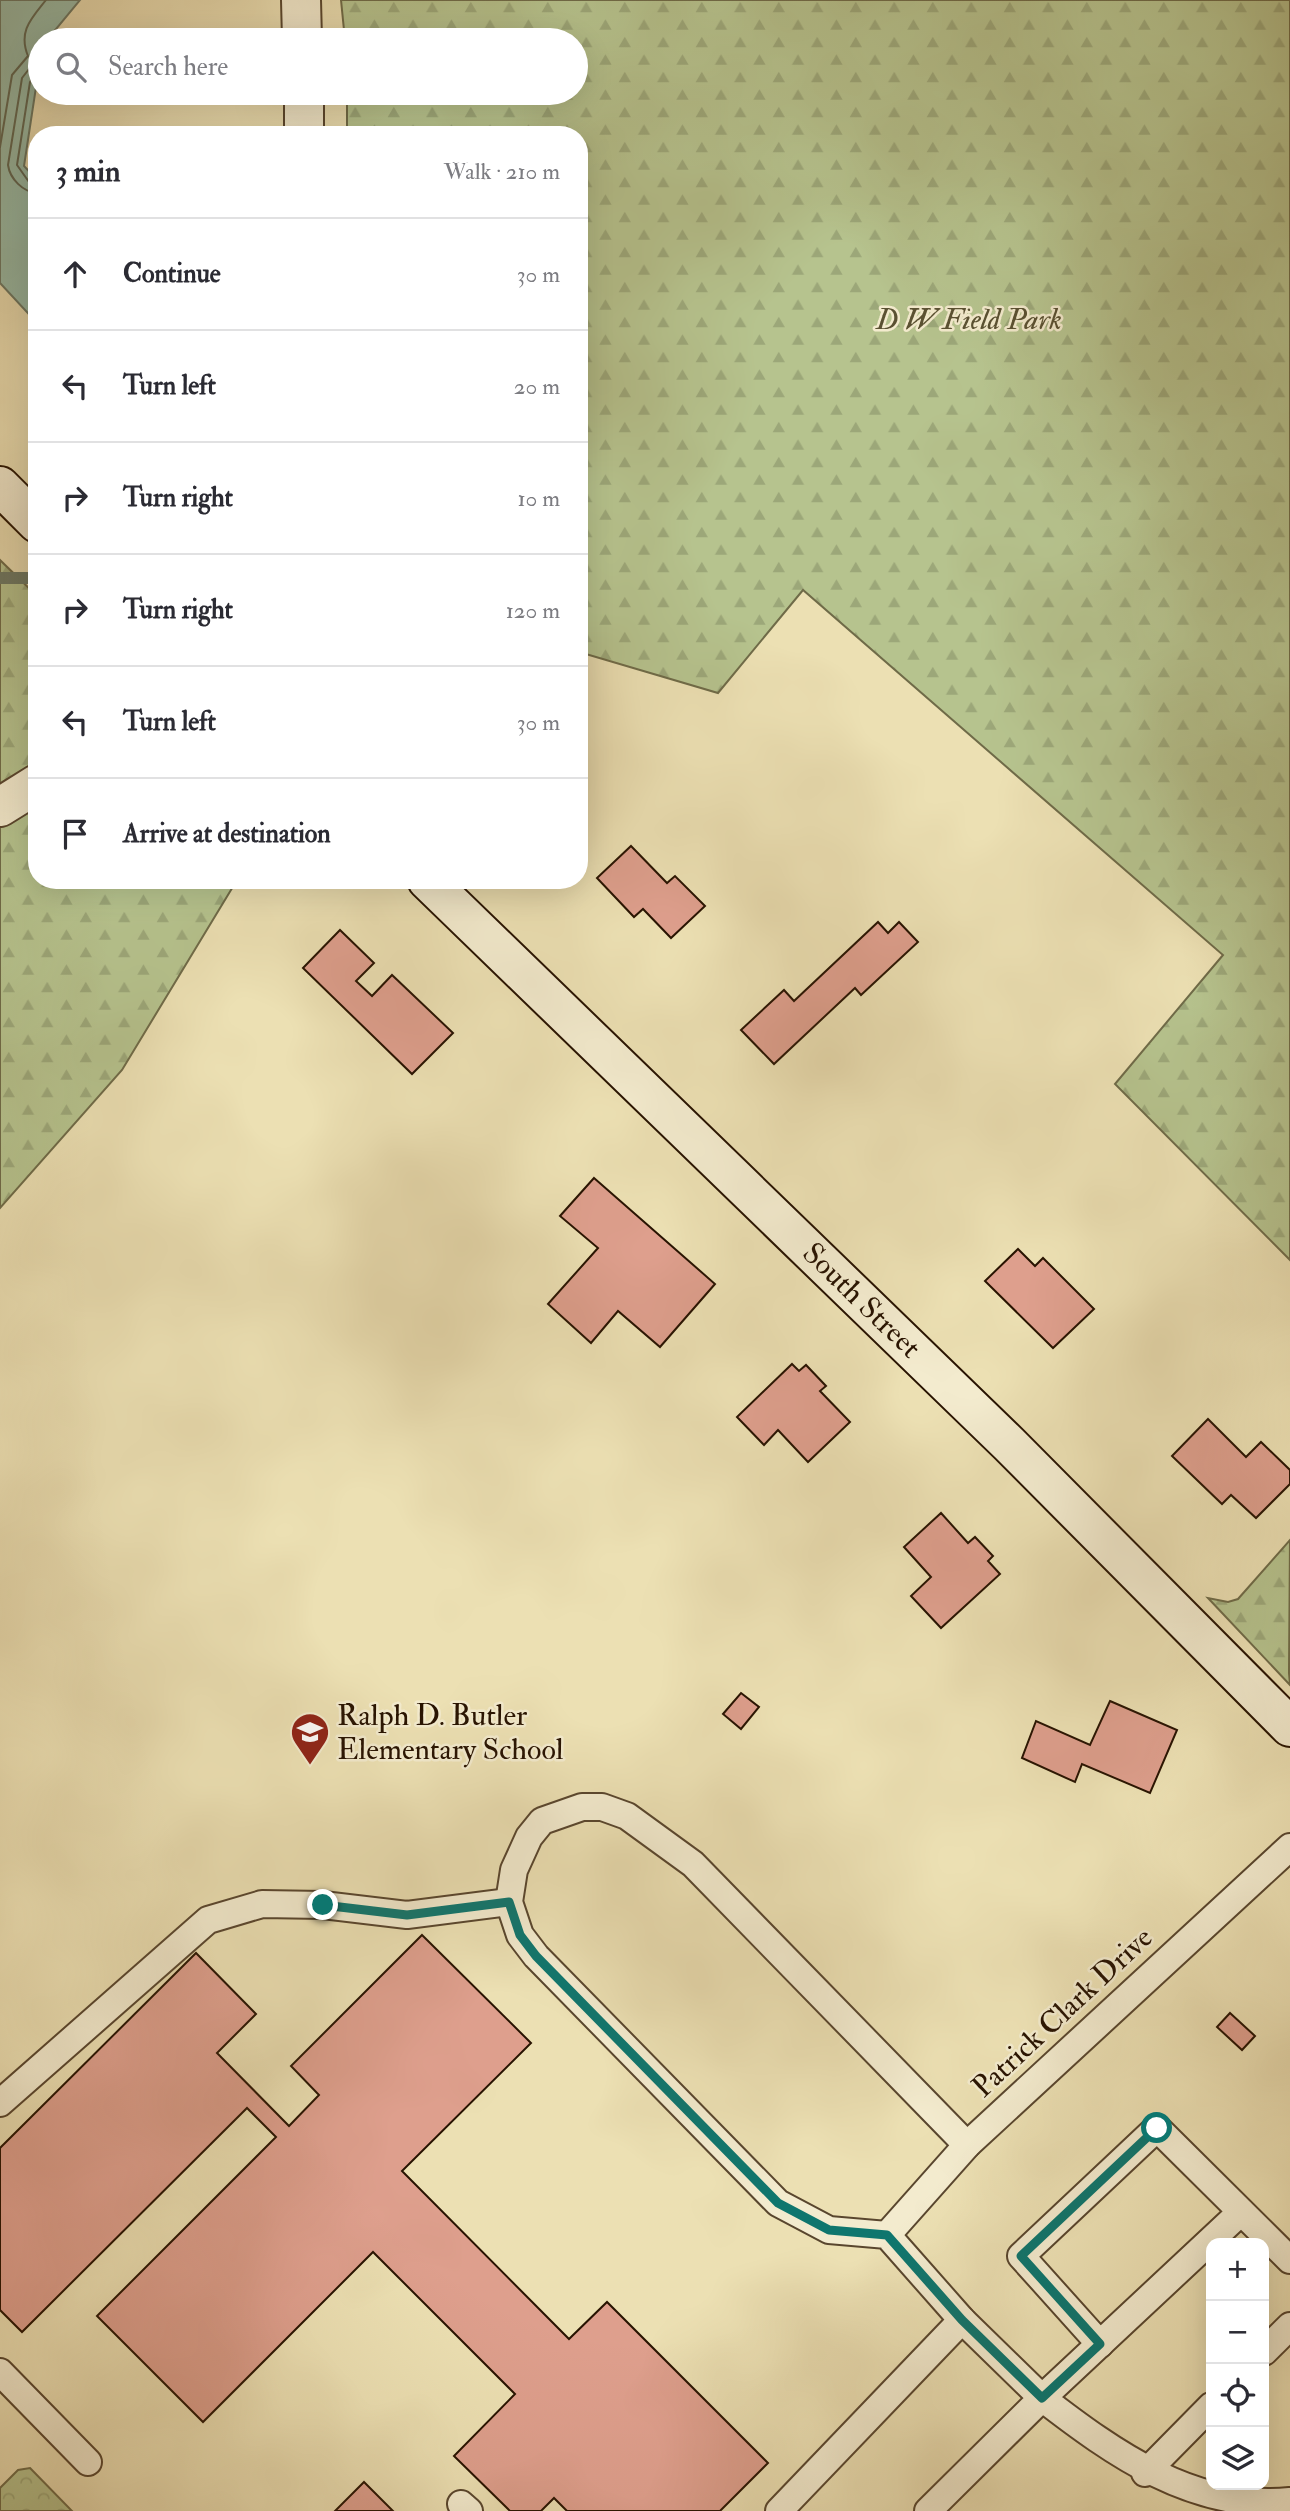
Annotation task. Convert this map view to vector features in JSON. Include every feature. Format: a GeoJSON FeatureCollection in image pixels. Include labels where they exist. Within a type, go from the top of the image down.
{"type":"FeatureCollection","features":[{"type":"Feature","properties":{"kind":"street"},"geometry":{"type":"LineString","coordinates":[[300,0],[301,28]]}},
{"type":"Feature","properties":{"kind":"street"},"geometry":{"type":"LineString","coordinates":[[304,105],[304,126]]}},
{"type":"Feature","properties":{"kind":"street"},"geometry":{"type":"LineString","coordinates":[[0,486],[28,514]]}},
{"type":"Feature","properties":{"kind":"street"},"geometry":{"type":"LineString","coordinates":[[0,807],[28,790]]}},
{"type":"Feature","properties":{"kind":"street","name":"South Street"},"geometry":{"type":"LineString","coordinates":[[436,889],[1019,1454],[1290,1727]]}},
{"type":"Feature","properties":{"kind":"lane"},"geometry":{"type":"LineString","coordinates":[[967,2145],[693,1864],[627,1816],[602,1807],[582,1807],[542,1821],[529,1837],[514,1870],[509,1902],[520,1935],[536,1956],[778,2203],[829,2230],[887,2235],[962,2320],[1042,2398],[1145,2473],[1190,2491],[1243,2503],[1290,2501]]}},
{"type":"Feature","properties":{"kind":"lane","name":"Patrick Clark Drive"},"geometry":{"type":"LineString","coordinates":[[887,2235],[967,2145],[1290,1846]]}},
{"type":"Feature","properties":{"kind":"lane"},"geometry":{"type":"LineString","coordinates":[[0,2103],[208,1920],[262,1904],[323,1905],[407,1915],[509,1902]]}},
{"type":"Feature","properties":{"kind":"lane"},"geometry":{"type":"LineString","coordinates":[[1100,2344],[1021,2256],[1157,2128],[1290,2260]]}},
{"type":"Feature","properties":{"kind":"lane"},"geometry":{"type":"LineString","coordinates":[[929,2511],[1042,2398],[1241,2212]]}},
{"type":"Feature","properties":{"kind":"lane"},"geometry":{"type":"LineString","coordinates":[[779,2511],[962,2320]]}},
{"type":"Feature","properties":{"kind":"lane"},"geometry":{"type":"LineString","coordinates":[[1269,2348],[1290,2326]]}},
{"type":"Feature","properties":{"kind":"lane"},"geometry":{"type":"LineString","coordinates":[[0,2371],[88,2462]]}},
{"type":"Feature","properties":{"kind":"lane"},"geometry":{"type":"LineString","coordinates":[[1145,2473],[1206,2411]]}},
{"type":"Feature","properties":{"kind":"green space","name":"D W Field Park"},"geometry":{"type":"Polygon","coordinates":[[[341,0],[1290,0],[1290,1260],[1115,1084],[1223,955],[803,590],[718,693],[588,655],[588,126],[347,126],[347,105],[588,105],[588,28],[344,28],[341,0]]]}},
{"type":"Feature","properties":{"kind":"green space"},"geometry":{"type":"Polygon","coordinates":[[[0,560],[28,587],[28,889],[232,889],[122,1070],[0,1208],[0,560]]]}},
{"type":"Feature","properties":{"kind":"green space"},"geometry":{"type":"Polygon","coordinates":[[[1290,1540],[1290,1685],[1208,1598],[1228,1602],[1238,1599],[1290,1540]]]}},
{"type":"Feature","properties":{"kind":"green space"},"geometry":{"type":"Polygon","coordinates":[[[30,2468],[72,2511],[0,2511],[0,2488],[18,2470],[30,2468]]]}},
{"type":"Feature","properties":{"kind":"water"},"geometry":{"type":"Polygon","coordinates":[[[0,0],[80,0],[57,28],[28,28],[28,105],[33,105],[24,166],[28,170],[28,313],[0,283],[0,0]]]}},
{"type":"Feature","properties":{"kind":"building"},"geometry":{"type":"Polygon","coordinates":[[[631,846],[667,883],[675,876],[705,906],[671,938],[643,909],[634,917],[597,878],[631,846]]]}},
{"type":"Feature","properties":{"kind":"building"},"geometry":{"type":"Polygon","coordinates":[[[878,922],[888,933],[899,922],[918,942],[861,995],[855,988],[774,1064],[741,1030],[784,990],[794,1001],[878,922]]]}},
{"type":"Feature","properties":{"kind":"building"},"geometry":{"type":"Polygon","coordinates":[[[340,930],[374,963],[356,981],[372,996],[392,975],[453,1033],[412,1074],[303,968],[340,930]]]}},
{"type":"Feature","properties":{"kind":"building"},"geometry":{"type":"Polygon","coordinates":[[[594,1178],[715,1284],[660,1347],[618,1311],[591,1343],[548,1304],[598,1248],[560,1216],[594,1178]]]}},
{"type":"Feature","properties":{"kind":"building"},"geometry":{"type":"Polygon","coordinates":[[[1018,1249],[1035,1266],[1043,1258],[1094,1309],[1053,1348],[985,1281],[1018,1249]]]}},
{"type":"Feature","properties":{"kind":"building"},"geometry":{"type":"Polygon","coordinates":[[[792,1364],[799,1371],[806,1365],[826,1386],[820,1391],[850,1422],[808,1462],[778,1430],[764,1445],[737,1417],[792,1364]]]}},
{"type":"Feature","properties":{"kind":"building"},"geometry":{"type":"Polygon","coordinates":[[[1208,1419],[1246,1457],[1261,1442],[1290,1470],[1290,1484],[1256,1518],[1231,1495],[1222,1504],[1172,1456],[1208,1419]]]}},
{"type":"Feature","properties":{"kind":"building"},"geometry":{"type":"Polygon","coordinates":[[[941,1513],[968,1543],[975,1537],[993,1556],[988,1561],[1000,1574],[941,1628],[911,1596],[931,1577],[904,1547],[941,1513]]]}},
{"type":"Feature","properties":{"kind":"building"},"geometry":{"type":"Polygon","coordinates":[[[741,1693],[759,1707],[741,1729],[723,1714],[741,1693]]]}},
{"type":"Feature","properties":{"kind":"building"},"geometry":{"type":"Polygon","coordinates":[[[1110,1701],[1177,1730],[1150,1793],[1082,1764],[1075,1782],[1022,1758],[1036,1721],[1090,1745],[1110,1701]]]}},
{"type":"Feature","properties":{"kind":"building"},"geometry":{"type":"Polygon","coordinates":[[[422,1935],[531,2043],[402,2171],[569,2339],[607,2302],[768,2463],[720,2511],[567,2511],[554,2498],[541,2511],[510,2511],[454,2456],[515,2394],[373,2252],[203,2422],[97,2316],[276,2137],[247,2108],[22,2332],[0,2310],[0,2148],[196,1953],[256,2014],[217,2053],[289,2126],[319,2095],[291,2066],[422,1935]]]}},
{"type":"Feature","properties":{"kind":"building"},"geometry":{"type":"Polygon","coordinates":[[[1230,2013],[1255,2036],[1242,2050],[1217,2027],[1230,2013]]]}},
{"type":"Feature","properties":{"kind":"building"},"geometry":{"type":"Polygon","coordinates":[[[364,2482],[393,2511],[335,2511],[364,2482]]]}},
{"type":"Feature","properties":{"kind":"waterway"},"geometry":{"type":"LineString","coordinates":[[0,578],[28,578]]}},
{"type":"Feature","properties":{"kind":"place","name":"Ralph D. Butler Elementary School"},"geometry":{"type":"Point","coordinates":[310,1766]}},
{"type":"Feature","properties":{"kind":"route"},"geometry":{"type":"LineString","coordinates":[[323,1905],[407,1915],[509,1902],[520,1935],[536,1956],[778,2203],[829,2230],[887,2235],[962,2320],[1042,2398],[1100,2344],[1021,2256],[1157,2128]]}}]}
